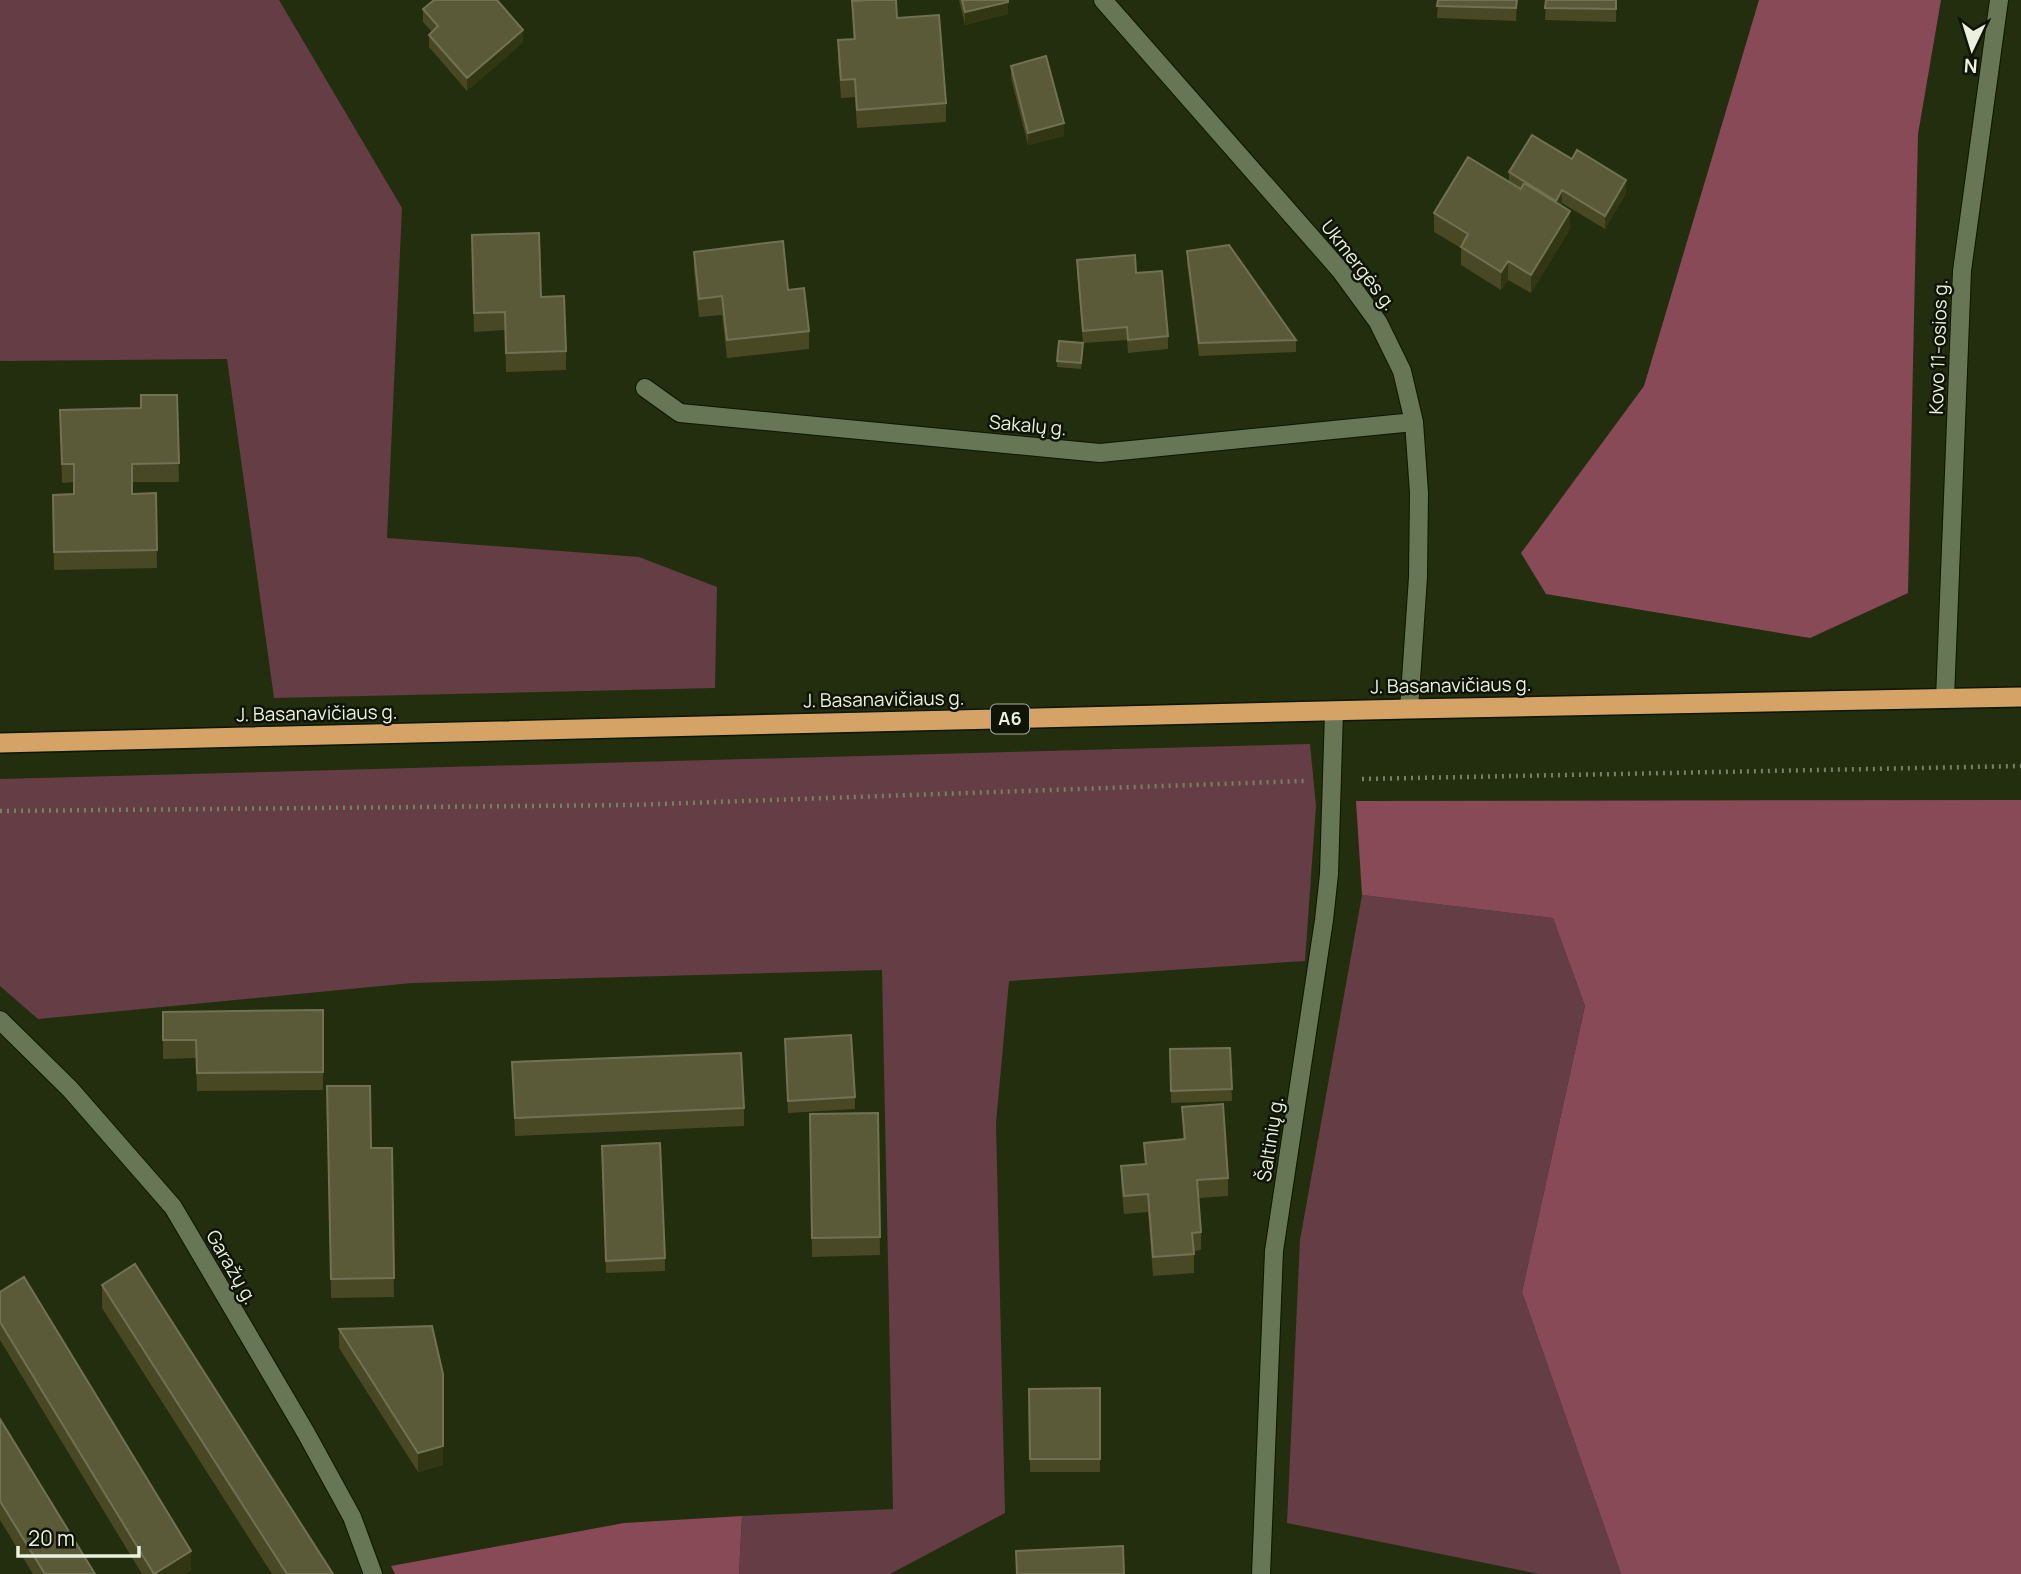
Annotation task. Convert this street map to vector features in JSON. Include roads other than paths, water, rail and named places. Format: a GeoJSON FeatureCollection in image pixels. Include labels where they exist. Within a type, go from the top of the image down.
{"type":"FeatureCollection","features":[{"type":"Feature","properties":{"kind":"highway","name":"J. Basanavičiaus g."},"geometry":{"type":"LineString","coordinates":[[0,743],[2021,697]]}},
{"type":"Feature","properties":{"kind":"street","name":"Ukmergės g."},"geometry":{"type":"LineString","coordinates":[[1103,0],[1340,270],[1378,322],[1402,371],[1414,422],[1419,493],[1418,577],[1409,709]]}},
{"type":"Feature","properties":{"kind":"street","name":"Kovo 11-osios g."},"geometry":{"type":"LineString","coordinates":[[1945,699],[1962,271],[1999,0]]}},
{"type":"Feature","properties":{"kind":"street","name":"Sakalų g."},"geometry":{"type":"LineString","coordinates":[[645,388],[680,413],[1100,453],[1414,422]]}},
{"type":"Feature","properties":{"kind":"street","name":"Šaltinių g."},"geometry":{"type":"LineString","coordinates":[[1261,1574],[1274,1251],[1324,920],[1333,780],[1334,711]]}},
{"type":"Feature","properties":{"kind":"street","name":"Garažų g."},"geometry":{"type":"LineString","coordinates":[[0,1020],[69,1088],[173,1207],[306,1433],[352,1517],[373,1574]]}}]}
